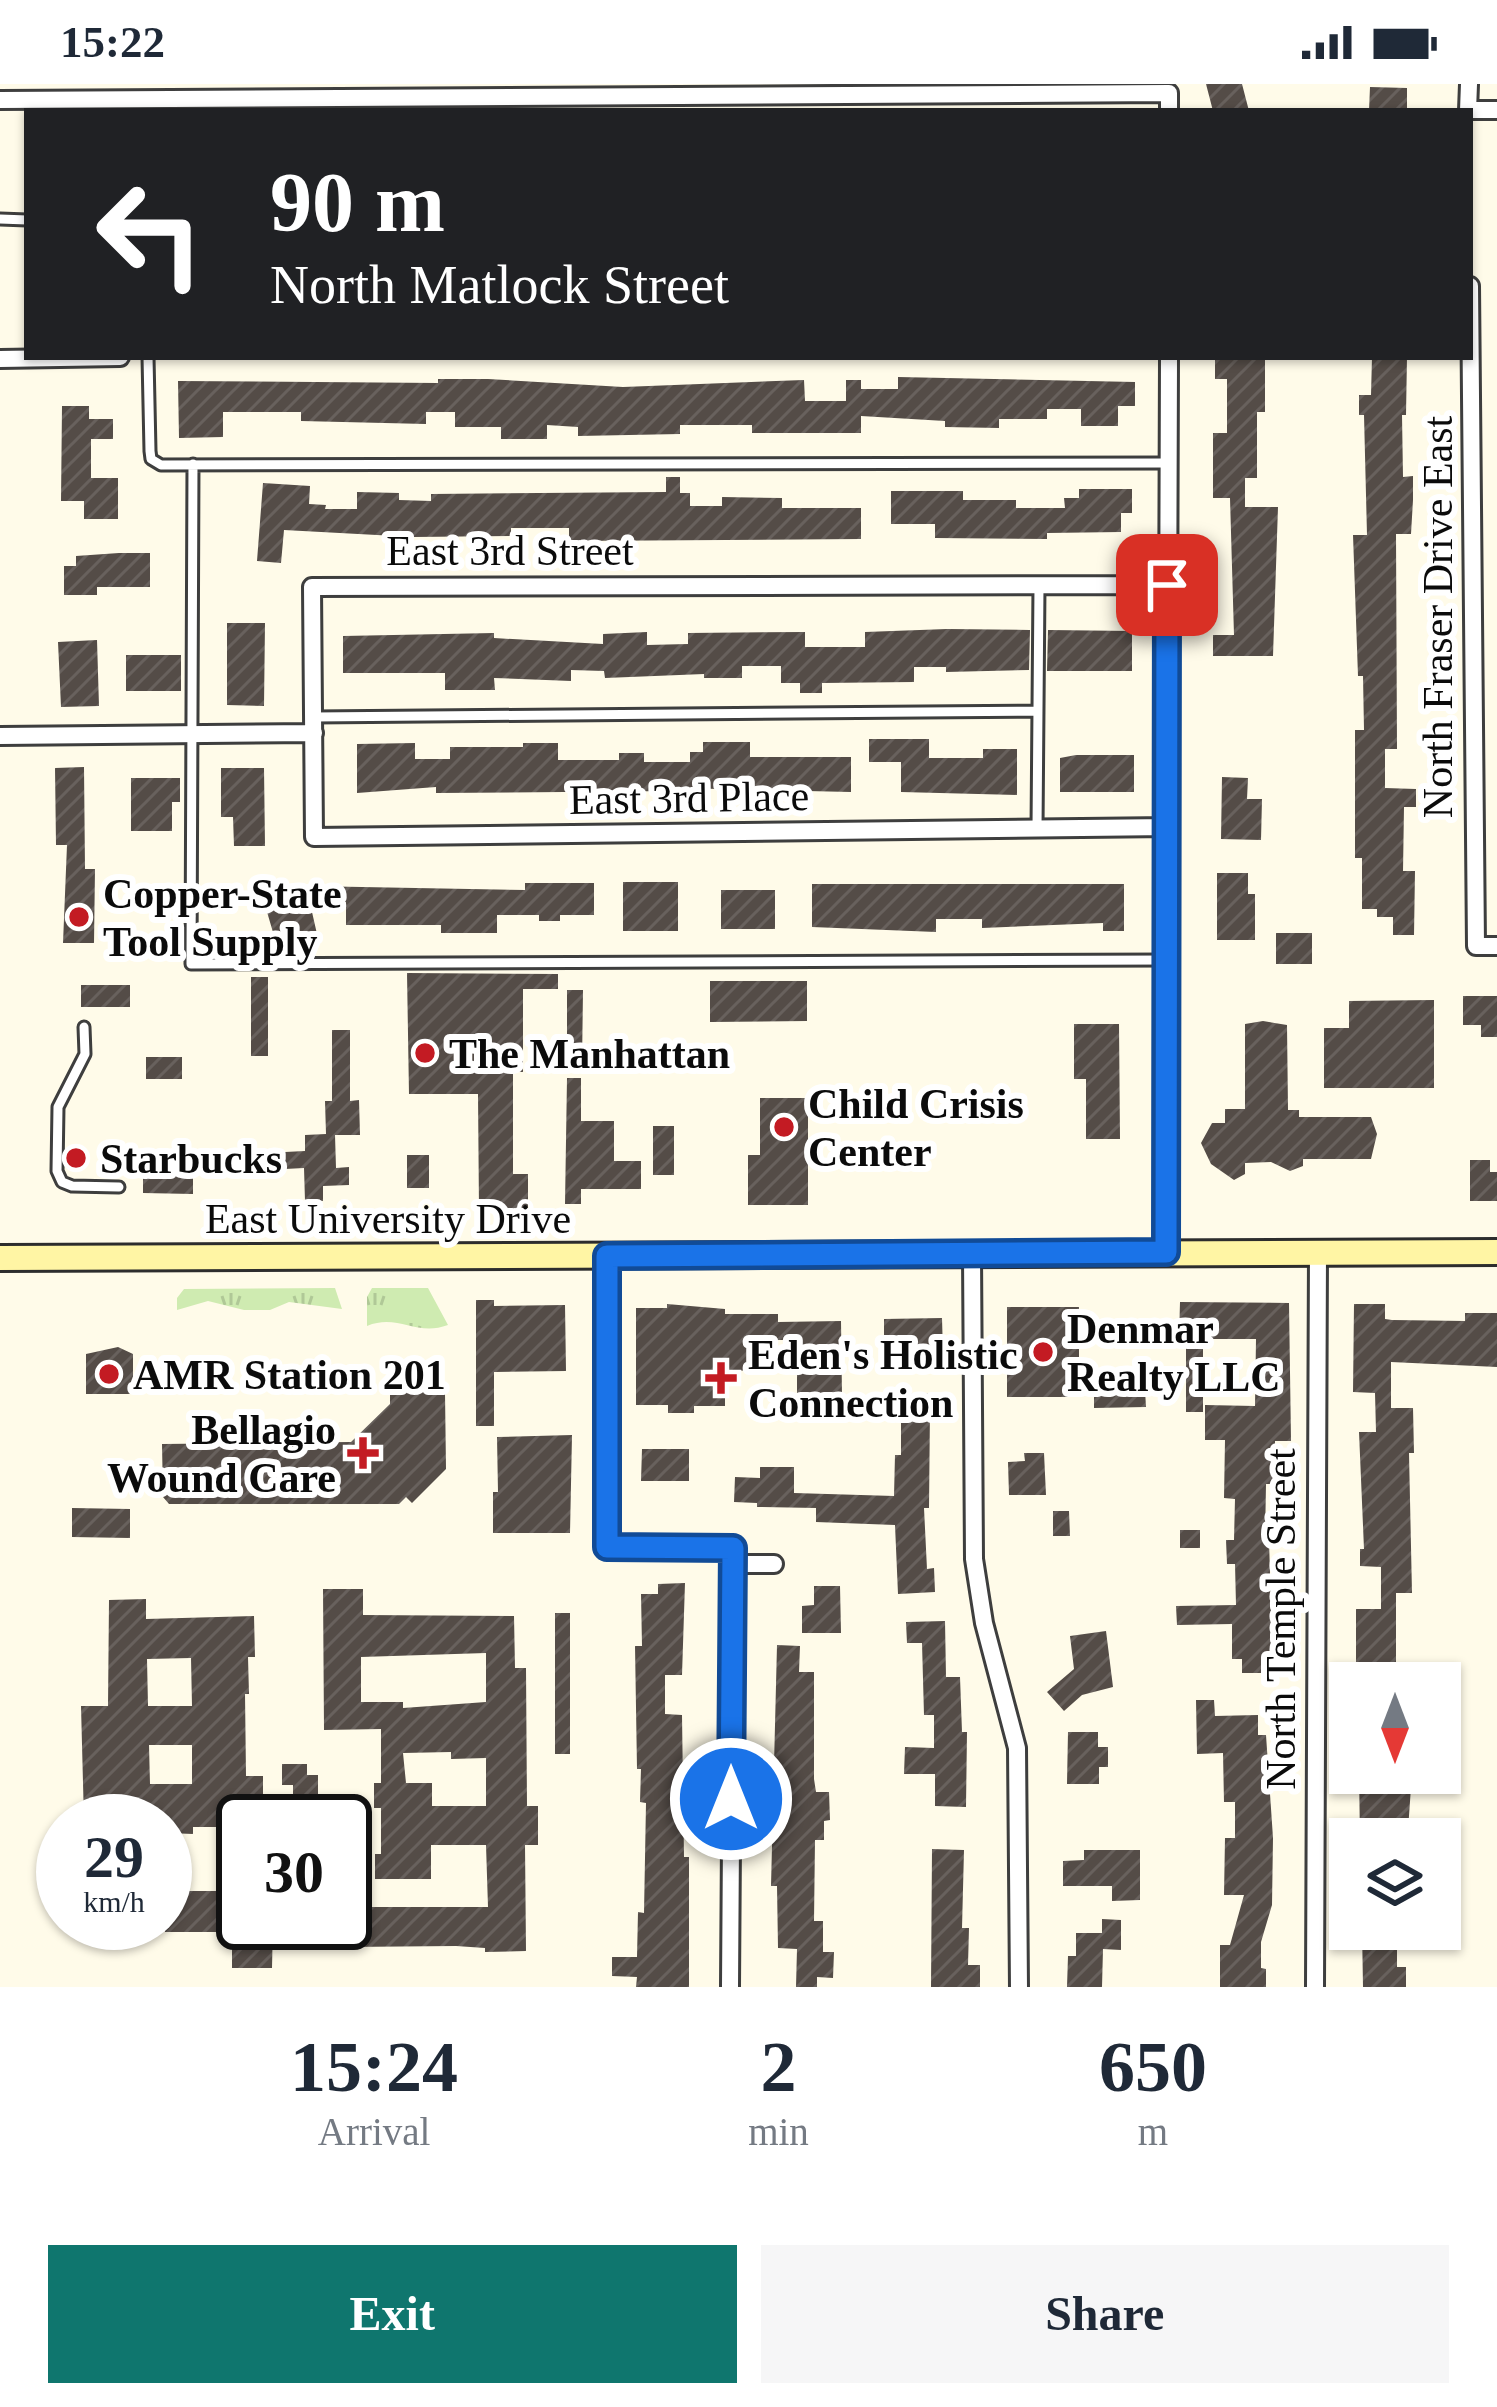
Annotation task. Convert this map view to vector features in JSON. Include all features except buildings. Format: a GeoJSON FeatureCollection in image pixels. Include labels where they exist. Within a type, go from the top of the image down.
{"type":"FeatureCollection","features":[{"type":"Feature","properties":{"kind":"main road","name":"East University Drive"},"geometry":{"type":"LineString","coordinates":[[0,1258],[1497,1252]]}},
{"type":"Feature","properties":{"kind":"street"},"geometry":{"type":"LineString","coordinates":[[0,100],[153,105],[268,91],[529,90],[1052,90],[1171,96]]}},
{"type":"Feature","properties":{"kind":"street"},"geometry":{"type":"LineString","coordinates":[[1166,1252],[1169,360]]}},
{"type":"Feature","properties":{"kind":"street","name":"North Fraser Drive East"},"geometry":{"type":"LineString","coordinates":[[1471,360],[1476,946],[1497,946]]}},
{"type":"Feature","properties":{"kind":"street","name":"East 3rd Street"},"geometry":{"type":"LineString","coordinates":[[314,725],[312,586],[1167,585]]}},
{"type":"Feature","properties":{"kind":"street"},"geometry":{"type":"LineString","coordinates":[[0,736],[190,735],[314,725]]}},
{"type":"Feature","properties":{"kind":"street","name":"East 3rd Place"},"geometry":{"type":"LineString","coordinates":[[314,725],[314,837],[1169,827]]}},
{"type":"Feature","properties":{"kind":"street","name":"North Temple Street"},"geometry":{"type":"LineString","coordinates":[[1315,1987],[1318,1252]]}},
{"type":"Feature","properties":{"kind":"street"},"geometry":{"type":"LineString","coordinates":[[972,1254],[974,1559],[984,1623],[1017,1748],[1019,1987]]}},
{"type":"Feature","properties":{"kind":"street"},"geometry":{"type":"LineString","coordinates":[[607,1256],[607,1547],[733,1548],[730,1987]]}},
{"type":"Feature","properties":{"kind":"street"},"geometry":{"type":"LineString","coordinates":[[733,1564],[774,1564]]}},
{"type":"Feature","properties":{"kind":"lane"},"geometry":{"type":"LineString","coordinates":[[148,360],[152,459],[161,465],[1169,463]]}},
{"type":"Feature","properties":{"kind":"lane"},"geometry":{"type":"LineString","coordinates":[[193,464],[191,964],[1168,960]]}},
{"type":"Feature","properties":{"kind":"lane"},"geometry":{"type":"LineString","coordinates":[[1037,829],[1039,586]]}},
{"type":"Feature","properties":{"kind":"lane"},"geometry":{"type":"LineString","coordinates":[[314,725],[1037,711]]}},
{"type":"Feature","properties":{"kind":"lane"},"geometry":{"type":"LineString","coordinates":[[84,1027],[85,1054],[58,1107],[57,1171],[62,1182],[71,1186],[118,1187]]}},
{"type":"Feature","properties":{"kind":"green space"},"geometry":{"type":"Polygon","coordinates":[[[335,1288],[342,1309],[289,1302],[270,1310],[244,1310],[208,1301],[177,1310],[177,1298],[184,1289],[335,1288]]]}},
{"type":"Feature","properties":{"kind":"green space"},"geometry":{"type":"Polygon","coordinates":[[[372,1288],[428,1288],[448,1325],[426,1328],[388,1322],[367,1326],[367,1297],[372,1288]]]}},
{"type":"Feature","properties":{"kind":"place","name":"Copper-State Tool Supply"},"geometry":{"type":"Point","coordinates":[79,917]}},
{"type":"Feature","properties":{"kind":"place","name":"The Manhattan"},"geometry":{"type":"Point","coordinates":[425,1053]}},
{"type":"Feature","properties":{"kind":"place","name":"Child Crisis Center"},"geometry":{"type":"Point","coordinates":[784,1127]}},
{"type":"Feature","properties":{"kind":"place","name":"Starbucks"},"geometry":{"type":"Point","coordinates":[76,1158]}},
{"type":"Feature","properties":{"kind":"place","name":"Denmar Realty LLC"},"geometry":{"type":"Point","coordinates":[1043,1352]}},
{"type":"Feature","properties":{"kind":"place","name":"AMR Station 201"},"geometry":{"type":"Point","coordinates":[109,1374]}},
{"type":"Feature","properties":{"kind":"place","name":"Eden's Holistic Connection"},"geometry":{"type":"Point","coordinates":[721,1378]}},
{"type":"Feature","properties":{"kind":"place","name":"Bellagio Wound Care"},"geometry":{"type":"Point","coordinates":[363,1453]}},
{"type":"Feature","properties":{"kind":"route"},"geometry":{"type":"LineString","coordinates":[[731,1799],[733,1548],[607,1547],[607,1256],[1166,1252],[1167,585]]}}]}
